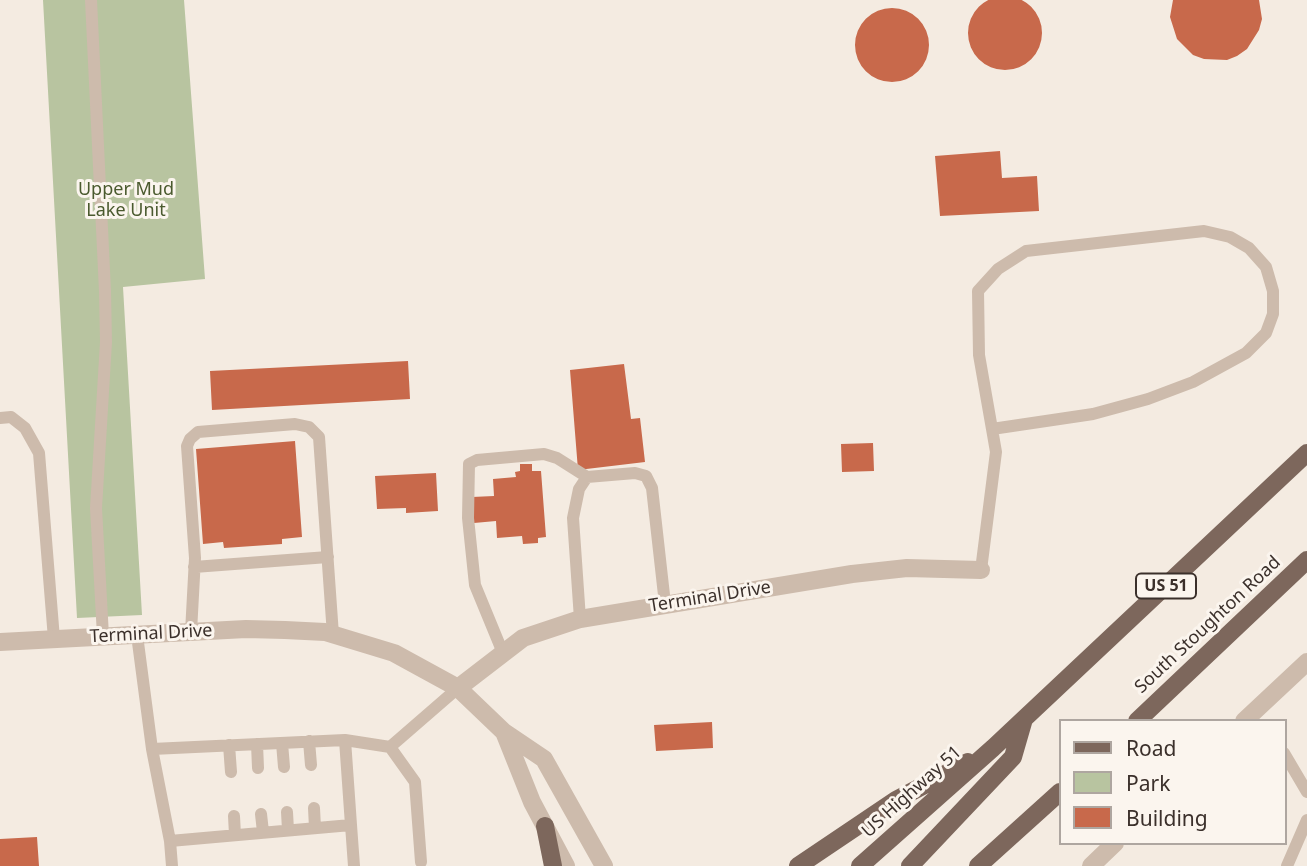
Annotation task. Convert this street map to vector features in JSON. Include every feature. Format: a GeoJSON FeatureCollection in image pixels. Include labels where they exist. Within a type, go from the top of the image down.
{"type":"FeatureCollection","features":[{"type":"Feature","properties":{"kind":"main road","name":"US 51"},"geometry":{"type":"LineString","coordinates":[[993,748],[1307,453]]}},
{"type":"Feature","properties":{"kind":"main road","name":"South Stoughton Road"},"geometry":{"type":"LineString","coordinates":[[1139,719],[1307,560]]}},
{"type":"Feature","properties":{"kind":"main road"},"geometry":{"type":"LineString","coordinates":[[910,866],[1013,757],[1024,719]]}},
{"type":"Feature","properties":{"kind":"main road"},"geometry":{"type":"LineString","coordinates":[[798,866],[897,800],[993,748]]}},
{"type":"Feature","properties":{"kind":"main road","name":"US Highway 51"},"geometry":{"type":"LineString","coordinates":[[860,866],[993,748]]}},
{"type":"Feature","properties":{"kind":"main road"},"geometry":{"type":"LineString","coordinates":[[978,866],[1058,794]]}},
{"type":"Feature","properties":{"kind":"main road"},"geometry":{"type":"LineString","coordinates":[[545,826],[554,866]]}},
{"type":"Feature","properties":{"kind":"street","name":"Terminal Drive"},"geometry":{"type":"LineString","coordinates":[[458,688],[523,638],[548,627],[580,619],[907,568],[981,570]]}},
{"type":"Feature","properties":{"kind":"street","name":"Terminal Drive"},"geometry":{"type":"LineString","coordinates":[[0,642],[259,629],[334,635],[394,653],[458,688],[504,732],[544,759],[604,866]]}},
{"type":"Feature","properties":{"kind":"street"},"geometry":{"type":"LineString","coordinates":[[1251,718],[1307,662]]}},
{"type":"Feature","properties":{"kind":"street","name":"Terminal Drive"},"geometry":{"type":"LineString","coordinates":[[504,732],[545,826],[566,866]]}},
{"type":"Feature","properties":{"kind":"street"},"geometry":{"type":"LineString","coordinates":[[1090,866],[1113,845]]}},
{"type":"Feature","properties":{"kind":"lane"},"geometry":{"type":"LineString","coordinates":[[91,0],[106,304],[96,508],[103,636]]}},
{"type":"Feature","properties":{"kind":"lane"},"geometry":{"type":"LineString","coordinates":[[981,570],[996,452],[979,355],[978,291],[998,269],[1026,251],[1204,231],[1230,237],[1249,248],[1266,267],[1273,291],[1273,314],[1266,333],[1245,353],[1193,382],[1148,399],[1093,414],[992,429]]}},
{"type":"Feature","properties":{"kind":"lane"},"geometry":{"type":"LineString","coordinates":[[0,418],[11,418],[25,428],[39,453],[54,639]]}},
{"type":"Feature","properties":{"kind":"lane"},"geometry":{"type":"LineString","coordinates":[[191,632],[194,568],[187,446],[190,439],[198,432],[281,425],[309,427],[319,437],[334,635]]}},
{"type":"Feature","properties":{"kind":"lane"},"geometry":{"type":"LineString","coordinates":[[503,653],[475,586],[466,472],[469,464],[477,460],[544,454],[556,458],[587,477],[635,473],[646,476],[652,488],[665,604]]}},
{"type":"Feature","properties":{"kind":"lane"},"geometry":{"type":"LineString","coordinates":[[580,619],[573,517],[579,489],[587,477]]}},
{"type":"Feature","properties":{"kind":"lane"},"geometry":{"type":"LineString","coordinates":[[194,568],[328,557]]}},
{"type":"Feature","properties":{"kind":"lane"},"geometry":{"type":"LineString","coordinates":[[137,635],[152,749],[170,841],[172,866]]}},
{"type":"Feature","properties":{"kind":"lane"},"geometry":{"type":"LineString","coordinates":[[390,747],[458,688]]}},
{"type":"Feature","properties":{"kind":"lane"},"geometry":{"type":"LineString","coordinates":[[152,749],[345,740],[390,747],[415,782],[421,862]]}},
{"type":"Feature","properties":{"kind":"lane"},"geometry":{"type":"LineString","coordinates":[[345,740],[354,866]]}},
{"type":"Feature","properties":{"kind":"lane"},"geometry":{"type":"LineString","coordinates":[[309,741],[311,765]]}},
{"type":"Feature","properties":{"kind":"lane"},"geometry":{"type":"LineString","coordinates":[[282,743],[284,767]]}},
{"type":"Feature","properties":{"kind":"lane"},"geometry":{"type":"LineString","coordinates":[[257,744],[258,768]]}},
{"type":"Feature","properties":{"kind":"lane"},"geometry":{"type":"LineString","coordinates":[[229,745],[231,772]]}},
{"type":"Feature","properties":{"kind":"lane"},"geometry":{"type":"LineString","coordinates":[[1286,756],[1307,792]]}},
{"type":"Feature","properties":{"kind":"lane"},"geometry":{"type":"LineString","coordinates":[[314,808],[315,828]]}},
{"type":"Feature","properties":{"kind":"lane"},"geometry":{"type":"LineString","coordinates":[[287,812],[288,830]]}},
{"type":"Feature","properties":{"kind":"lane"},"geometry":{"type":"LineString","coordinates":[[261,814],[262,832]]}},
{"type":"Feature","properties":{"kind":"lane"},"geometry":{"type":"LineString","coordinates":[[234,816],[235,835]]}},
{"type":"Feature","properties":{"kind":"lane"},"geometry":{"type":"LineString","coordinates":[[1287,866],[1307,820]]}},
{"type":"Feature","properties":{"kind":"lane"},"geometry":{"type":"LineString","coordinates":[[170,841],[351,825]]}},
{"type":"Feature","properties":{"kind":"green space","name":"Upper Mud Lake Unit"},"geometry":{"type":"Polygon","coordinates":[[[43,0],[184,0],[205,279],[123,287],[142,615],[77,618],[43,0]]]}},
{"type":"Feature","properties":{"kind":"building"},"geometry":{"type":"Polygon","coordinates":[[[991,-1],[1019,-1],[1031,7],[1041,26],[1039,47],[1031,59],[1012,69],[991,67],[979,59],[969,40],[971,19],[979,7],[991,-1]]]}},
{"type":"Feature","properties":{"kind":"building"},"geometry":{"type":"Polygon","coordinates":[[[1173,0],[1259,0],[1262,19],[1259,30],[1247,49],[1237,56],[1227,60],[1204,59],[1193,55],[1177,39],[1170,17],[1173,0]]]}},
{"type":"Feature","properties":{"kind":"building"},"geometry":{"type":"Polygon","coordinates":[[[892,8],[913,14],[923,24],[929,45],[923,66],[913,76],[892,82],[871,76],[861,66],[855,45],[861,24],[871,14],[892,8]]]}},
{"type":"Feature","properties":{"kind":"building"},"geometry":{"type":"Polygon","coordinates":[[[1000,151],[1002,178],[1037,176],[1039,211],[940,216],[935,156],[1000,151]]]}},
{"type":"Feature","properties":{"kind":"building"},"geometry":{"type":"Polygon","coordinates":[[[408,361],[410,399],[212,410],[210,371],[408,361]]]}},
{"type":"Feature","properties":{"kind":"building"},"geometry":{"type":"Polygon","coordinates":[[[624,364],[631,419],[640,418],[645,462],[578,470],[570,370],[624,364]]]}},
{"type":"Feature","properties":{"kind":"building"},"geometry":{"type":"Polygon","coordinates":[[[295,441],[302,537],[282,539],[282,544],[224,548],[223,542],[203,544],[196,449],[295,441]]]}},
{"type":"Feature","properties":{"kind":"building"},"geometry":{"type":"Polygon","coordinates":[[[873,443],[874,471],[842,472],[841,444],[873,443]]]}},
{"type":"Feature","properties":{"kind":"building"},"geometry":{"type":"Polygon","coordinates":[[[520,464],[532,464],[532,471],[541,471],[546,537],[538,538],[538,543],[523,544],[522,536],[497,538],[496,521],[474,523],[472,497],[494,496],[493,479],[516,477],[515,472],[520,471],[520,464]]]}},
{"type":"Feature","properties":{"kind":"building"},"geometry":{"type":"Polygon","coordinates":[[[436,473],[438,511],[406,513],[406,508],[377,509],[375,476],[436,473]]]}},
{"type":"Feature","properties":{"kind":"building"},"geometry":{"type":"Polygon","coordinates":[[[712,722],[713,748],[656,751],[654,725],[712,722]]]}},
{"type":"Feature","properties":{"kind":"building"},"geometry":{"type":"Polygon","coordinates":[[[37,837],[39,866],[0,866],[0,839],[37,837]]]}}]}
